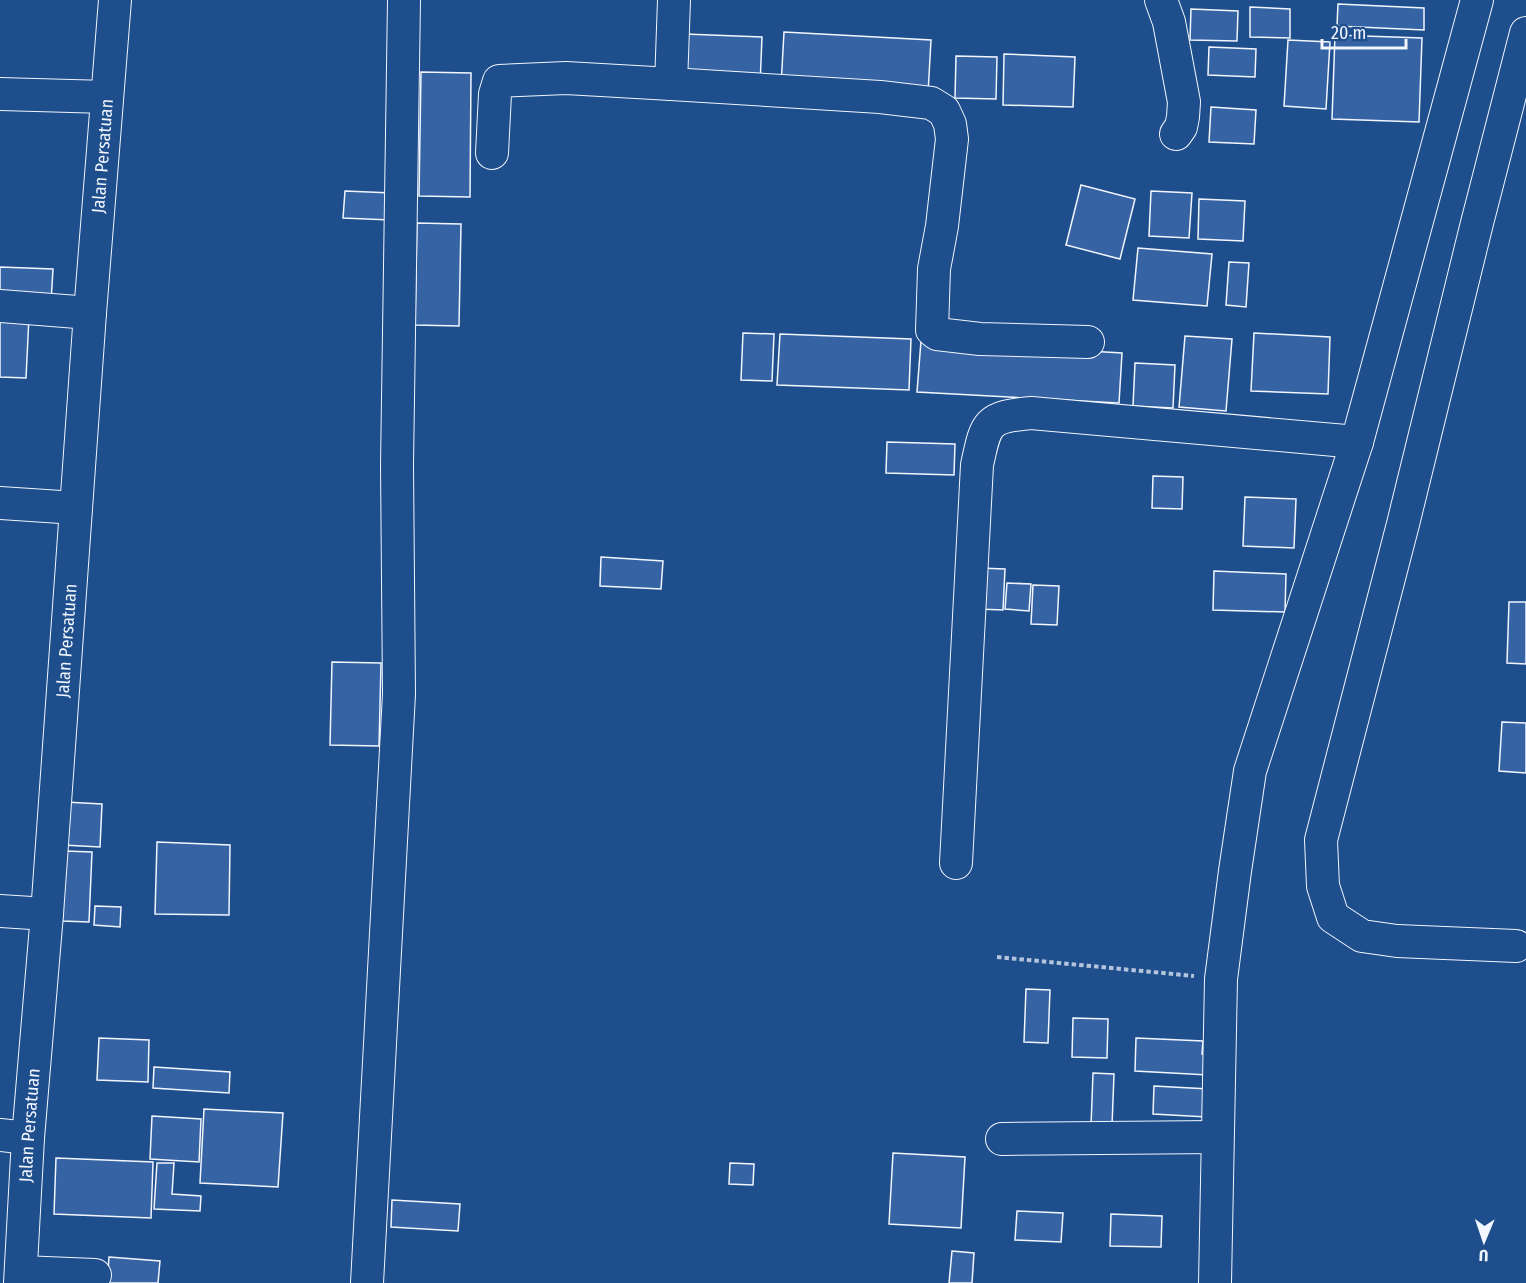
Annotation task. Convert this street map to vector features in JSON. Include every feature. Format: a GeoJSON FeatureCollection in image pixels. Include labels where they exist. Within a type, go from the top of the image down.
{"type":"FeatureCollection","features":[{"type":"Feature","properties":{"kind":"street","name":"Jalan Persatuan"},"geometry":{"type":"LineString","coordinates":[[20,1278],[14,1136],[47,914],[115,0]]}},
{"type":"Feature","properties":{"kind":"street"},"geometry":{"type":"LineString","coordinates":[[367,1283],[399,694],[397,465],[404,0]]}},
{"type":"Feature","properties":{"kind":"street"},"geometry":{"type":"LineString","coordinates":[[671,84],[674,0]]}},
{"type":"Feature","properties":{"kind":"street"},"geometry":{"type":"LineString","coordinates":[[1161,0],[1169,22],[1184,102],[1181,127],[1176,134]]}},
{"type":"Feature","properties":{"kind":"street"},"geometry":{"type":"LineString","coordinates":[[1215,1283],[1221,979],[1250,771],[1358,442],[1477,0]]}},
{"type":"Feature","properties":{"kind":"street"},"geometry":{"type":"LineString","coordinates":[[1516,946],[1397,941],[1362,936],[1333,917],[1323,886],[1321,840],[1526,33]]}},
{"type":"Feature","properties":{"kind":"street"},"geometry":{"type":"LineString","coordinates":[[492,153],[495,94],[499,81],[566,78],[880,97],[931,103],[944,111],[950,124],[952,139],[942,226],[934,269],[932,330],[937,334],[980,339],[1088,342]]}},
{"type":"Feature","properties":{"kind":"street"},"geometry":{"type":"LineString","coordinates":[[0,94],[107,98]]}},
{"type":"Feature","properties":{"kind":"street"},"geometry":{"type":"LineString","coordinates":[[0,306],[90,313]]}},
{"type":"Feature","properties":{"kind":"street"},"geometry":{"type":"LineString","coordinates":[[956,863],[977,465],[983,435],[994,421],[1010,415],[1031,413],[1358,442]]}},
{"type":"Feature","properties":{"kind":"street"},"geometry":{"type":"LineString","coordinates":[[0,503],[76,508]]}},
{"type":"Feature","properties":{"kind":"street"},"geometry":{"type":"LineString","coordinates":[[0,911],[47,914]]}},
{"type":"Feature","properties":{"kind":"street"},"geometry":{"type":"LineString","coordinates":[[1002,1139],[1217,1137]]}},
{"type":"Feature","properties":{"kind":"street"},"geometry":{"type":"LineString","coordinates":[[20,1278],[95,1275]]}},
{"type":"Feature","properties":{"kind":"path"},"geometry":{"type":"LineString","coordinates":[[997,957],[1221,979]]}},
{"type":"Feature","properties":{"kind":"building"},"geometry":{"type":"Polygon","coordinates":[[[1338,4],[1424,8],[1424,30],[1337,26],[1338,4]]]}},
{"type":"Feature","properties":{"kind":"building"},"geometry":{"type":"Polygon","coordinates":[[[1250,7],[1290,9],[1290,38],[1250,37],[1250,7]]]}},
{"type":"Feature","properties":{"kind":"building"},"geometry":{"type":"Polygon","coordinates":[[[1191,9],[1238,11],[1237,41],[1190,40],[1191,9]]]}},
{"type":"Feature","properties":{"kind":"building"},"geometry":{"type":"Polygon","coordinates":[[[784,32],[931,40],[928,94],[781,86],[784,32]]]}},
{"type":"Feature","properties":{"kind":"building"},"geometry":{"type":"Polygon","coordinates":[[[685,34],[762,37],[760,85],[684,82],[685,34]]]}},
{"type":"Feature","properties":{"kind":"building"},"geometry":{"type":"Polygon","coordinates":[[[1335,35],[1422,38],[1419,122],[1332,119],[1335,35]]]}},
{"type":"Feature","properties":{"kind":"building"},"geometry":{"type":"Polygon","coordinates":[[[1288,40],[1330,42],[1326,109],[1284,106],[1288,40]]]}},
{"type":"Feature","properties":{"kind":"building"},"geometry":{"type":"Polygon","coordinates":[[[1209,47],[1256,49],[1255,77],[1208,75],[1209,47]]]}},
{"type":"Feature","properties":{"kind":"building"},"geometry":{"type":"Polygon","coordinates":[[[1004,54],[1075,57],[1073,107],[1003,105],[1004,54]]]}},
{"type":"Feature","properties":{"kind":"building"},"geometry":{"type":"Polygon","coordinates":[[[956,56],[997,57],[996,99],[955,98],[956,56]]]}},
{"type":"Feature","properties":{"kind":"building"},"geometry":{"type":"Polygon","coordinates":[[[421,72],[471,73],[470,197],[419,196],[421,72]]]}},
{"type":"Feature","properties":{"kind":"building"},"geometry":{"type":"Polygon","coordinates":[[[1211,107],[1256,110],[1254,144],[1209,142],[1211,107]]]}},
{"type":"Feature","properties":{"kind":"building"},"geometry":{"type":"Polygon","coordinates":[[[1081,185],[1135,199],[1120,259],[1066,245],[1081,185]]]}},
{"type":"Feature","properties":{"kind":"building"},"geometry":{"type":"Polygon","coordinates":[[[345,191],[392,193],[390,220],[343,218],[345,191]]]}},
{"type":"Feature","properties":{"kind":"building"},"geometry":{"type":"Polygon","coordinates":[[[1151,191],[1192,193],[1189,238],[1149,236],[1151,191]]]}},
{"type":"Feature","properties":{"kind":"building"},"geometry":{"type":"Polygon","coordinates":[[[1199,199],[1245,201],[1243,241],[1198,239],[1199,199]]]}},
{"type":"Feature","properties":{"kind":"building"},"geometry":{"type":"Polygon","coordinates":[[[417,223],[461,224],[459,326],[415,325],[417,223]]]}},
{"type":"Feature","properties":{"kind":"building"},"geometry":{"type":"Polygon","coordinates":[[[1138,248],[1212,254],[1207,306],[1133,300],[1138,248]]]}},
{"type":"Feature","properties":{"kind":"building"},"geometry":{"type":"Polygon","coordinates":[[[1229,262],[1249,263],[1246,307],[1226,305],[1229,262]]]}},
{"type":"Feature","properties":{"kind":"building"},"geometry":{"type":"Polygon","coordinates":[[[0,267],[53,269],[51,302],[0,299],[0,267]]]}},
{"type":"Feature","properties":{"kind":"building"},"geometry":{"type":"Polygon","coordinates":[[[0,316],[29,317],[26,378],[0,377],[0,316]]]}},
{"type":"Feature","properties":{"kind":"building"},"geometry":{"type":"Polygon","coordinates":[[[743,333],[774,334],[772,381],[741,380],[743,333]]]}},
{"type":"Feature","properties":{"kind":"building"},"geometry":{"type":"Polygon","coordinates":[[[1254,333],[1330,337],[1328,394],[1251,391],[1254,333]]]}},
{"type":"Feature","properties":{"kind":"building"},"geometry":{"type":"Polygon","coordinates":[[[780,334],[911,339],[909,390],[777,385],[780,334]]]}},
{"type":"Feature","properties":{"kind":"building"},"geometry":{"type":"Polygon","coordinates":[[[1185,336],[1232,339],[1226,411],[1179,407],[1185,336]]]}},
{"type":"Feature","properties":{"kind":"building"},"geometry":{"type":"Polygon","coordinates":[[[921,341],[1122,353],[1119,403],[917,392],[921,341]]]}},
{"type":"Feature","properties":{"kind":"building"},"geometry":{"type":"Polygon","coordinates":[[[1135,363],[1175,365],[1173,408],[1133,406],[1135,363]]]}},
{"type":"Feature","properties":{"kind":"building"},"geometry":{"type":"Polygon","coordinates":[[[887,442],[955,444],[954,475],[886,473],[887,442]]]}},
{"type":"Feature","properties":{"kind":"building"},"geometry":{"type":"Polygon","coordinates":[[[1153,476],[1183,477],[1182,509],[1152,508],[1153,476]]]}},
{"type":"Feature","properties":{"kind":"building"},"geometry":{"type":"Polygon","coordinates":[[[1245,497],[1296,499],[1294,548],[1243,546],[1245,497]]]}},
{"type":"Feature","properties":{"kind":"building"},"geometry":{"type":"Polygon","coordinates":[[[601,557],[663,561],[661,589],[600,586],[601,557]]]}},
{"type":"Feature","properties":{"kind":"building"},"geometry":{"type":"Polygon","coordinates":[[[979,568],[1005,569],[1003,610],[978,609],[979,568]]]}},
{"type":"Feature","properties":{"kind":"building"},"geometry":{"type":"Polygon","coordinates":[[[1214,571],[1286,574],[1285,612],[1213,610],[1214,571]]]}},
{"type":"Feature","properties":{"kind":"building"},"geometry":{"type":"Polygon","coordinates":[[[1007,583],[1031,584],[1029,611],[1005,609],[1007,583]]]}},
{"type":"Feature","properties":{"kind":"building"},"geometry":{"type":"Polygon","coordinates":[[[1033,585],[1059,586],[1057,625],[1031,624],[1033,585]]]}},
{"type":"Feature","properties":{"kind":"building"},"geometry":{"type":"Polygon","coordinates":[[[1509,602],[1526,602],[1526,664],[1507,663],[1509,602]]]}},
{"type":"Feature","properties":{"kind":"building"},"geometry":{"type":"Polygon","coordinates":[[[332,662],[381,663],[379,746],[330,745],[332,662]]]}},
{"type":"Feature","properties":{"kind":"building"},"geometry":{"type":"Polygon","coordinates":[[[1502,722],[1526,723],[1526,773],[1499,771],[1502,722]]]}},
{"type":"Feature","properties":{"kind":"building"},"geometry":{"type":"Polygon","coordinates":[[[65,802],[102,804],[100,847],[63,845],[65,802]]]}},
{"type":"Feature","properties":{"kind":"building"},"geometry":{"type":"Polygon","coordinates":[[[157,842],[230,845],[229,915],[155,914],[157,842]]]}},
{"type":"Feature","properties":{"kind":"building"},"geometry":{"type":"Polygon","coordinates":[[[65,851],[92,852],[89,922],[62,921],[65,851]]]}},
{"type":"Feature","properties":{"kind":"building"},"geometry":{"type":"Polygon","coordinates":[[[95,906],[121,907],[120,927],[94,925],[95,906]]]}},
{"type":"Feature","properties":{"kind":"building"},"geometry":{"type":"Polygon","coordinates":[[[1026,989],[1050,990],[1048,1043],[1024,1042],[1026,989]]]}},
{"type":"Feature","properties":{"kind":"building"},"geometry":{"type":"Polygon","coordinates":[[[1073,1018],[1108,1019],[1107,1058],[1072,1057],[1073,1018]]]}},
{"type":"Feature","properties":{"kind":"building"},"geometry":{"type":"Polygon","coordinates":[[[99,1038],[149,1040],[148,1082],[97,1080],[99,1038]]]}},
{"type":"Feature","properties":{"kind":"building"},"geometry":{"type":"Polygon","coordinates":[[[1136,1038],[1203,1041],[1202,1054],[1209,1054],[1208,1075],[1135,1071],[1136,1038]]]}},
{"type":"Feature","properties":{"kind":"building"},"geometry":{"type":"Polygon","coordinates":[[[154,1067],[230,1072],[229,1093],[153,1088],[154,1067]]]}},
{"type":"Feature","properties":{"kind":"building"},"geometry":{"type":"Polygon","coordinates":[[[1093,1073],[1114,1074],[1112,1126],[1091,1126],[1093,1073]]]}},
{"type":"Feature","properties":{"kind":"building"},"geometry":{"type":"Polygon","coordinates":[[[1154,1086],[1209,1089],[1207,1117],[1153,1114],[1154,1086]]]}},
{"type":"Feature","properties":{"kind":"building"},"geometry":{"type":"Polygon","coordinates":[[[204,1109],[283,1113],[278,1187],[200,1183],[204,1109]]]}},
{"type":"Feature","properties":{"kind":"building"},"geometry":{"type":"Polygon","coordinates":[[[152,1116],[201,1119],[199,1162],[150,1159],[152,1116]]]}},
{"type":"Feature","properties":{"kind":"building"},"geometry":{"type":"Polygon","coordinates":[[[893,1153],[965,1157],[961,1228],[889,1224],[893,1153]]]}},
{"type":"Feature","properties":{"kind":"building"},"geometry":{"type":"Polygon","coordinates":[[[56,1158],[153,1162],[151,1218],[54,1214],[56,1158]]]}},
{"type":"Feature","properties":{"kind":"building"},"geometry":{"type":"Polygon","coordinates":[[[157,1163],[174,1163],[172,1194],[201,1196],[200,1211],[154,1209],[157,1163]]]}},
{"type":"Feature","properties":{"kind":"building"},"geometry":{"type":"Polygon","coordinates":[[[730,1163],[754,1164],[753,1185],[729,1184],[730,1163]]]}},
{"type":"Feature","properties":{"kind":"building"},"geometry":{"type":"Polygon","coordinates":[[[392,1200],[460,1204],[458,1231],[391,1227],[392,1200]]]}},
{"type":"Feature","properties":{"kind":"building"},"geometry":{"type":"Polygon","coordinates":[[[1017,1211],[1063,1213],[1061,1242],[1015,1240],[1017,1211]]]}},
{"type":"Feature","properties":{"kind":"building"},"geometry":{"type":"Polygon","coordinates":[[[1111,1214],[1162,1216],[1161,1247],[1110,1246],[1111,1214]]]}},
{"type":"Feature","properties":{"kind":"building"},"geometry":{"type":"Polygon","coordinates":[[[952,1251],[974,1253],[972,1283],[949,1283],[952,1251]]]}},
{"type":"Feature","properties":{"kind":"building"},"geometry":{"type":"Polygon","coordinates":[[[109,1257],[160,1261],[158,1283],[107,1283],[109,1257]]]}}]}
